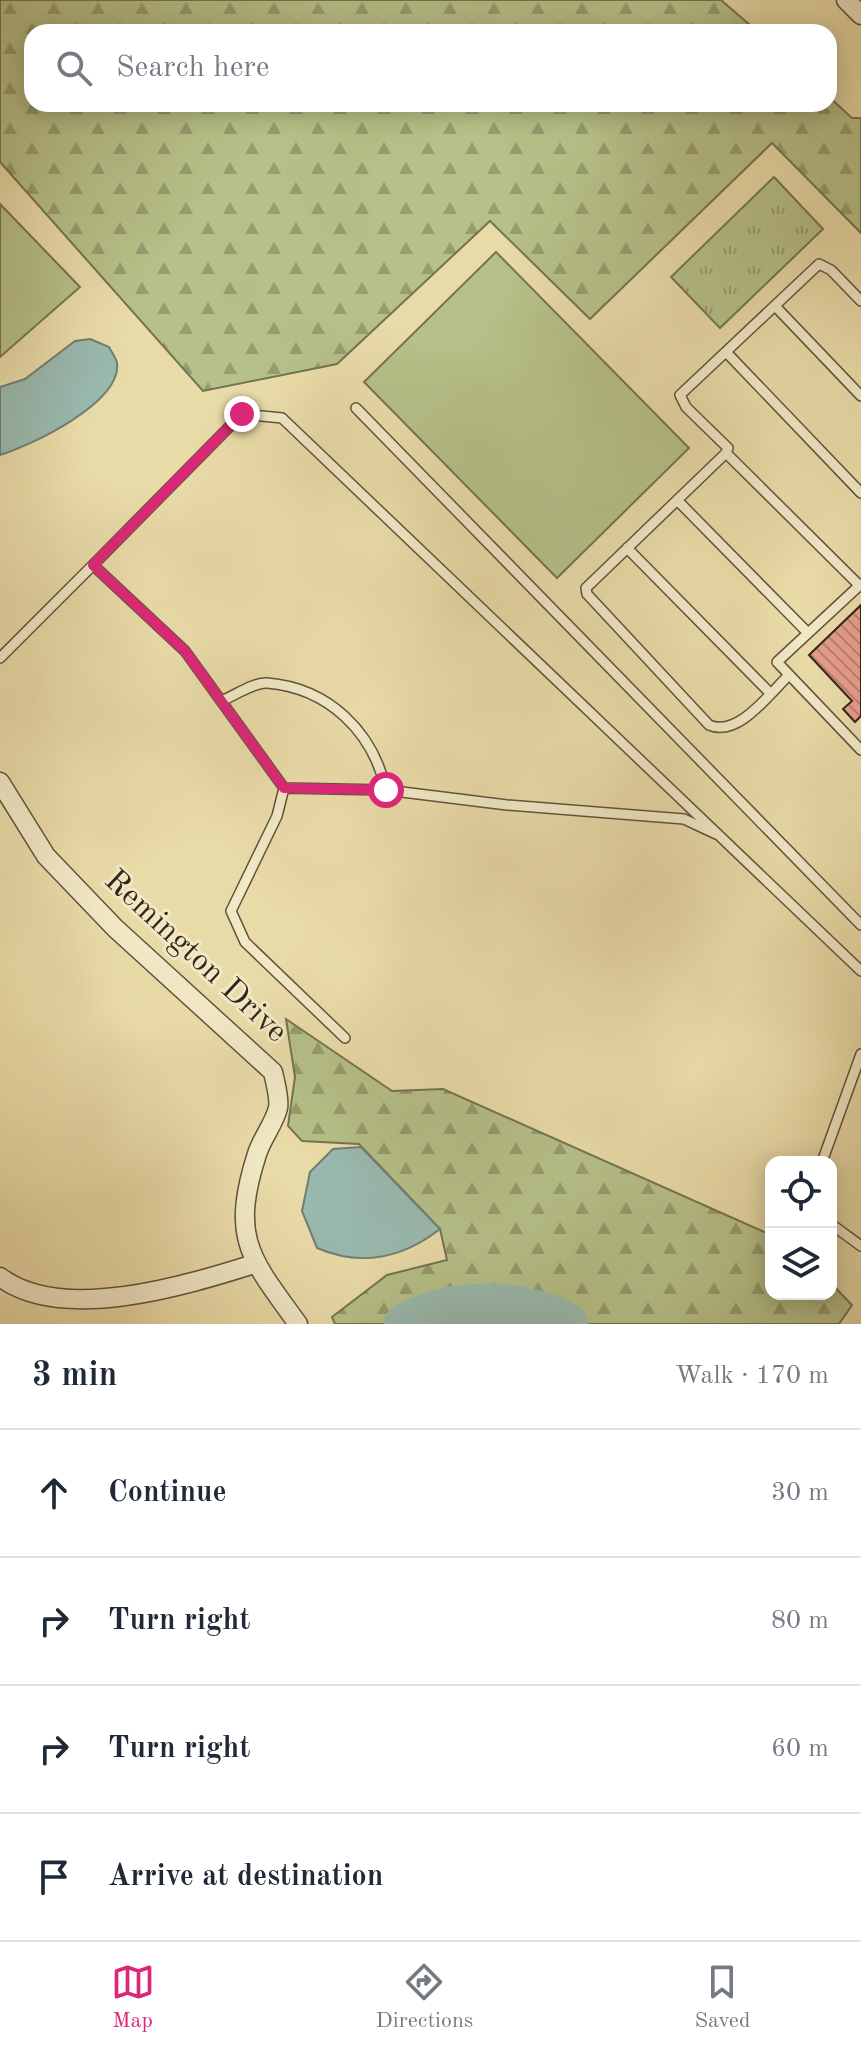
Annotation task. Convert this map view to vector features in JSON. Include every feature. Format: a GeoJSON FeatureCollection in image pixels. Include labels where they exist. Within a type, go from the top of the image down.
{"type":"FeatureCollection","features":[{"type":"Feature","properties":{"kind":"street"},"geometry":{"type":"LineString","coordinates":[[846,0],[861,15]]}},
{"type":"Feature","properties":{"kind":"street","name":"Remington Drive"},"geometry":{"type":"LineString","coordinates":[[0,782],[46,856],[115,928],[273,1072],[279,1106],[258,1152],[246,1199],[245,1230],[254,1264],[298,1324]]}},
{"type":"Feature","properties":{"kind":"street"},"geometry":{"type":"LineString","coordinates":[[0,1277],[41,1294],[107,1301],[187,1285],[254,1264]]}},
{"type":"Feature","properties":{"kind":"lane"},"geometry":{"type":"LineString","coordinates":[[789,675],[733,727],[709,725],[587,594],[586,588],[726,453],[728,448],[686,407],[680,395],[819,264],[831,270],[861,301]]}},
{"type":"Feature","properties":{"kind":"lane"},"geometry":{"type":"LineString","coordinates":[[775,306],[861,396]]}},
{"type":"Feature","properties":{"kind":"lane"},"geometry":{"type":"LineString","coordinates":[[726,352],[861,493]]}},
{"type":"Feature","properties":{"kind":"lane"},"geometry":{"type":"LineString","coordinates":[[356,408],[861,925]]}},
{"type":"Feature","properties":{"kind":"lane"},"geometry":{"type":"LineString","coordinates":[[0,658],[242,414],[282,418],[861,971]]}},
{"type":"Feature","properties":{"kind":"lane"},"geometry":{"type":"LineString","coordinates":[[726,453],[860,584],[777,662],[861,750]]}},
{"type":"Feature","properties":{"kind":"lane"},"geometry":{"type":"LineString","coordinates":[[677,500],[808,633]]}},
{"type":"Feature","properties":{"kind":"lane"},"geometry":{"type":"LineString","coordinates":[[627,548],[770,693]]}},
{"type":"Feature","properties":{"kind":"lane"},"geometry":{"type":"LineString","coordinates":[[93,565],[185,651],[284,788],[277,816],[236,895],[231,911],[245,942],[345,1038]]}},
{"type":"Feature","properties":{"kind":"lane"},"geometry":{"type":"LineString","coordinates":[[221,701],[264,683],[305,693],[340,710],[365,735],[381,764],[386,790]]}},
{"type":"Feature","properties":{"kind":"lane"},"geometry":{"type":"LineString","coordinates":[[284,788],[386,790],[507,805],[684,819],[716,834]]}},
{"type":"Feature","properties":{"kind":"lane"},"geometry":{"type":"LineString","coordinates":[[824,1156],[861,1054]]}},
{"type":"Feature","properties":{"kind":"lane"},"geometry":{"type":"LineString","coordinates":[[836,1228],[861,1246]]}},
{"type":"Feature","properties":{"kind":"green space"},"geometry":{"type":"Polygon","coordinates":[[[0,0],[721,0],[749,24],[24,24],[24,112],[837,112],[837,104],[852,118],[861,118],[861,233],[772,143],[590,319],[490,221],[337,364],[203,391],[0,162],[0,0]]]}},
{"type":"Feature","properties":{"kind":"green space"},"geometry":{"type":"Polygon","coordinates":[[[774,177],[823,229],[720,328],[671,277],[774,177]]]}},
{"type":"Feature","properties":{"kind":"green space"},"geometry":{"type":"Polygon","coordinates":[[[0,204],[80,287],[0,357],[0,204]]]}},
{"type":"Feature","properties":{"kind":"green space"},"geometry":{"type":"Polygon","coordinates":[[[496,252],[689,448],[557,578],[364,382],[496,252]]]}},
{"type":"Feature","properties":{"kind":"green space"},"geometry":{"type":"Polygon","coordinates":[[[286,1019],[392,1091],[443,1089],[765,1232],[765,1300],[837,1300],[837,1289],[852,1305],[839,1324],[335,1324],[332,1317],[387,1275],[447,1260],[440,1229],[359,1144],[302,1141],[288,1126],[295,1077],[286,1019]]]}},
{"type":"Feature","properties":{"kind":"water"},"geometry":{"type":"Polygon","coordinates":[[[90,339],[109,347],[117,363],[115,378],[105,393],[72,421],[0,455],[0,387],[25,379],[75,341],[90,339]]]}},
{"type":"Feature","properties":{"kind":"water"},"geometry":{"type":"Polygon","coordinates":[[[361,1147],[440,1229],[411,1247],[381,1256],[350,1257],[317,1248],[302,1211],[310,1172],[333,1149],[361,1147]]]}},
{"type":"Feature","properties":{"kind":"building"},"geometry":{"type":"Polygon","coordinates":[[[861,605],[861,716],[855,722],[843,709],[852,701],[809,655],[861,605]]]}},
{"type":"Feature","properties":{"kind":"waterway"},"geometry":{"type":"LineString","coordinates":[[405,1324],[444,1310],[486,1304],[528,1309],[567,1324]]}},
{"type":"Feature","properties":{"kind":"route"},"geometry":{"type":"LineString","coordinates":[[242,414],[93,565],[185,651],[284,788],[386,790]]}}]}
